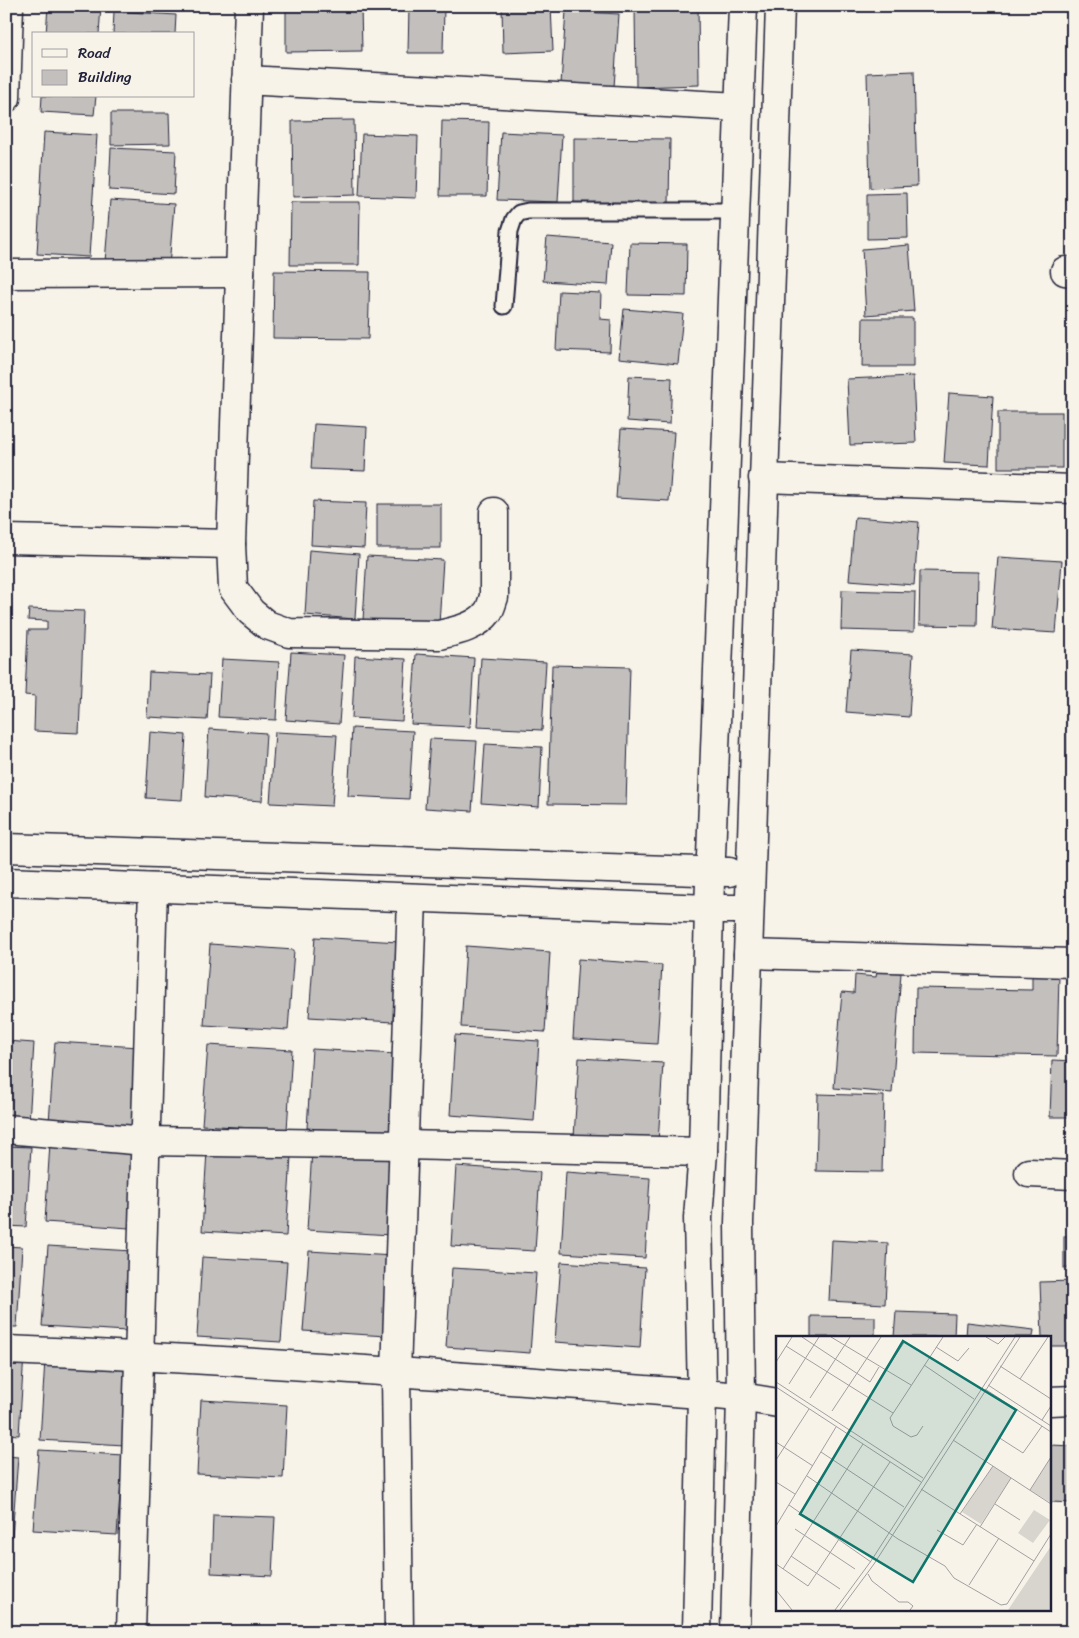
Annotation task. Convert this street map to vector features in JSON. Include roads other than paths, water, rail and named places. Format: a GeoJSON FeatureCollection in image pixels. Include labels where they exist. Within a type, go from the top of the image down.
{"type":"FeatureCollection","features":[{"type":"Feature","properties":{"kind":"street"},"geometry":{"type":"LineString","coordinates":[[6,98],[9,6]]}},
{"type":"Feature","properties":{"kind":"street"},"geometry":{"type":"LineString","coordinates":[[249,6],[231,544],[233,588],[251,612],[267,626],[289,633],[439,635],[459,631],[480,620],[490,611],[494,597],[494,512]]}},
{"type":"Feature","properties":{"kind":"street"},"geometry":{"type":"LineString","coordinates":[[697,1632],[702,1394],[698,1218],[703,1152],[709,909],[743,6]]}},
{"type":"Feature","properties":{"kind":"street"},"geometry":{"type":"LineString","coordinates":[[735,1632],[741,1397],[739,1223],[780,6]]}},
{"type":"Feature","properties":{"kind":"street"},"geometry":{"type":"LineString","coordinates":[[246,80],[739,107]]}},
{"type":"Feature","properties":{"kind":"street"},"geometry":{"type":"LineString","coordinates":[[6,274],[240,273]]}},
{"type":"Feature","properties":{"kind":"street"},"geometry":{"type":"LineString","coordinates":[[763,478],[1073,489]]}},
{"type":"Feature","properties":{"kind":"street"},"geometry":{"type":"LineString","coordinates":[[6,539],[231,544]]}},
{"type":"Feature","properties":{"kind":"street"},"geometry":{"type":"LineString","coordinates":[[6,848],[750,873]]}},
{"type":"Feature","properties":{"kind":"street"},"geometry":{"type":"LineString","coordinates":[[6,882],[709,909],[749,908]]}},
{"type":"Feature","properties":{"kind":"street"},"geometry":{"type":"LineString","coordinates":[[131,1632],[153,888]]}},
{"type":"Feature","properties":{"kind":"street"},"geometry":{"type":"LineString","coordinates":[[399,1632],[396,1373],[412,898]]}},
{"type":"Feature","properties":{"kind":"street"},"geometry":{"type":"LineString","coordinates":[[748,954],[1073,963]]}},
{"type":"Feature","properties":{"kind":"street"},"geometry":{"type":"LineString","coordinates":[[6,1129],[146,1141],[703,1152]]}},
{"type":"Feature","properties":{"kind":"street"},"geometry":{"type":"LineString","coordinates":[[1029,1174],[1073,1175]]}},
{"type":"Feature","properties":{"kind":"street"},"geometry":{"type":"LineString","coordinates":[[6,1350],[139,1356],[396,1373],[741,1397],[776,1403]]}},
{"type":"Feature","properties":{"kind":"street"},"geometry":{"type":"LineString","coordinates":[[1052,1401],[1073,1400]]}},
{"type":"Feature","properties":{"kind":"lane"},"geometry":{"type":"LineString","coordinates":[[504,306],[510,231],[514,219],[519,213],[735,211]]}}]}
